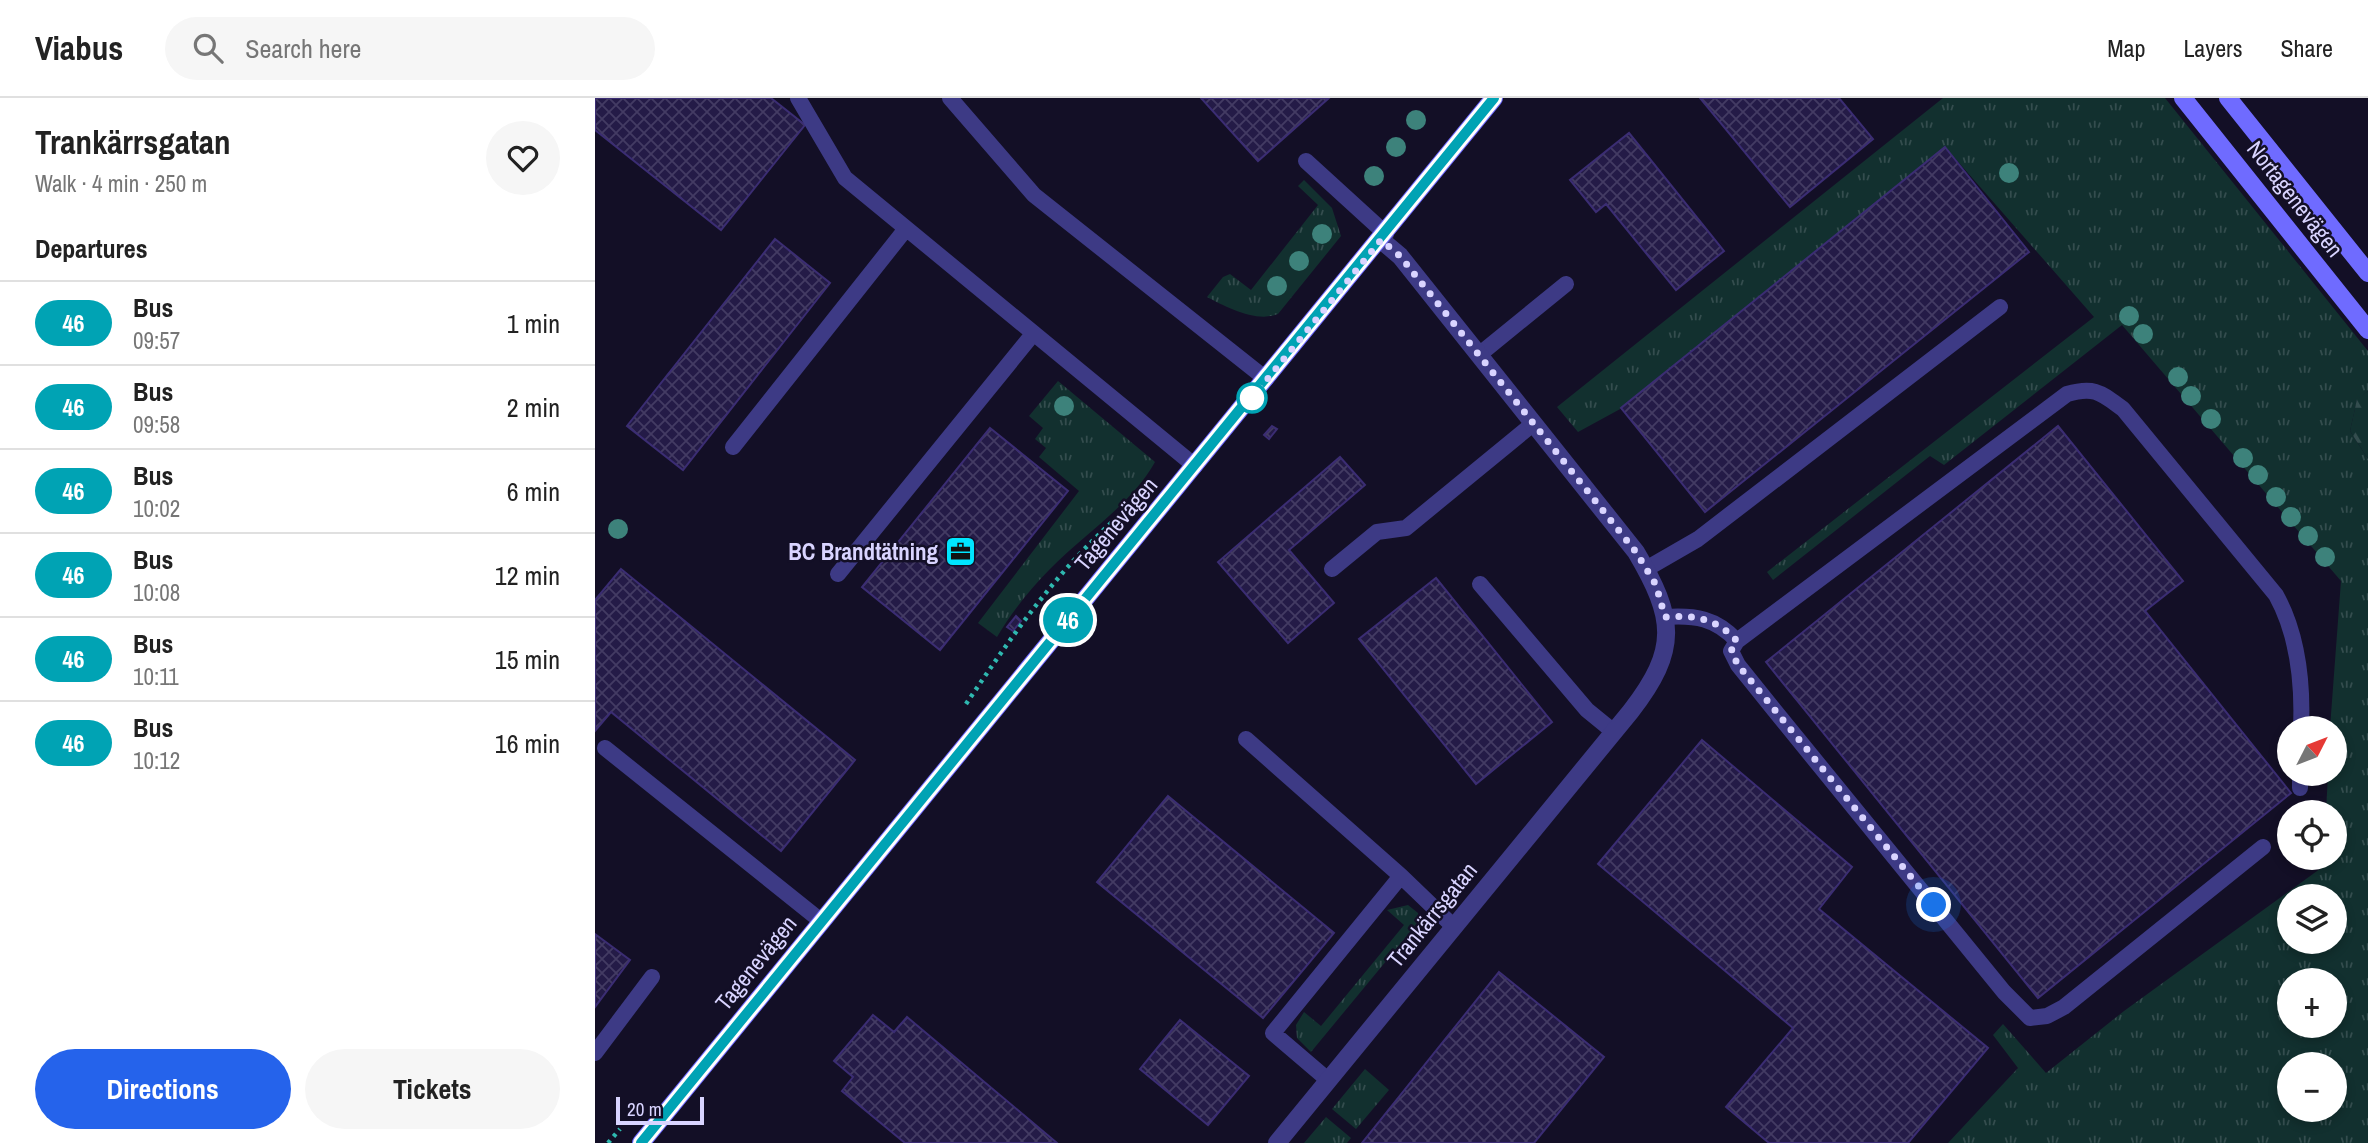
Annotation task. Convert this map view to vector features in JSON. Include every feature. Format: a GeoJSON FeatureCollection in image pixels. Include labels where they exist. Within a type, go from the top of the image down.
{"type":"FeatureCollection","features":[{"type":"Feature","properties":{"kind":"street","name":"Tagenevägen"},"geometry":{"type":"LineString","coordinates":[[641,1143],[1494,98]]}},
{"type":"Feature","properties":{"kind":"street","name":"Nortagenevägen"},"geometry":{"type":"LineString","coordinates":[[2183,98],[2368,330]]}},
{"type":"Feature","properties":{"kind":"street","name":"Nortagenevägen"},"geometry":{"type":"LineString","coordinates":[[2228,98],[2368,273]]}},
{"type":"Feature","properties":{"kind":"street","name":"Trankärrsgatan"},"geometry":{"type":"LineString","coordinates":[[1277,1143],[1655,681],[1666,651],[1665,617],[1656,585],[1646,569],[1534,422],[1383,237]]}},
{"type":"Feature","properties":{"kind":"lane"},"geometry":{"type":"LineString","coordinates":[[798,98],[845,178],[1195,466]]}},
{"type":"Feature","properties":{"kind":"lane"},"geometry":{"type":"LineString","coordinates":[[950,98],[1034,195],[1266,379]]}},
{"type":"Feature","properties":{"kind":"lane"},"geometry":{"type":"LineString","coordinates":[[1306,160],[1383,237]]}},
{"type":"Feature","properties":{"kind":"lane"},"geometry":{"type":"LineString","coordinates":[[733,447],[905,230]]}},
{"type":"Feature","properties":{"kind":"lane"},"geometry":{"type":"LineString","coordinates":[[1480,354],[1566,284]]}},
{"type":"Feature","properties":{"kind":"lane"},"geometry":{"type":"LineString","coordinates":[[1646,569],[1698,539],[2000,307]]}},
{"type":"Feature","properties":{"kind":"lane"},"geometry":{"type":"LineString","coordinates":[[838,574],[1033,334]]}},
{"type":"Feature","properties":{"kind":"lane"},"geometry":{"type":"LineString","coordinates":[[2263,847],[2064,1007],[2047,1016],[2030,1018],[1996,981],[1738,665],[1731,651],[1737,641],[2067,394],[2091,390],[2099,392],[2123,409],[2276,595],[2289,619],[2296,652],[2301,716]]}},
{"type":"Feature","properties":{"kind":"lane"},"geometry":{"type":"LineString","coordinates":[[1332,569],[1377,532],[1406,528],[1534,422]]}},
{"type":"Feature","properties":{"kind":"lane"},"geometry":{"type":"LineString","coordinates":[[1481,584],[1587,710],[1614,732]]}},
{"type":"Feature","properties":{"kind":"lane"},"geometry":{"type":"LineString","coordinates":[[1665,617],[1689,615],[1708,619],[1724,627],[1737,641]]}},
{"type":"Feature","properties":{"kind":"lane"},"geometry":{"type":"LineString","coordinates":[[1246,739],[1401,876],[1454,927]]}},
{"type":"Feature","properties":{"kind":"lane"},"geometry":{"type":"LineString","coordinates":[[605,748],[821,921]]}},
{"type":"Feature","properties":{"kind":"lane"},"geometry":{"type":"LineString","coordinates":[[1328,1080],[1273,1033],[1401,876]]}},
{"type":"Feature","properties":{"kind":"lane"},"geometry":{"type":"LineString","coordinates":[[595,1053],[652,977]]}},
{"type":"Feature","properties":{"kind":"path"},"geometry":{"type":"LineString","coordinates":[[1047,592],[1055,592]]}},
{"type":"Feature","properties":{"kind":"green space"},"geometry":{"type":"Polygon","coordinates":[[[1943,98],[2165,98],[2368,351],[2368,391],[2357,400],[2350,431],[2368,459],[2368,1143],[1948,1143],[2018,1068],[1993,1035],[2003,1024],[2046,1073],[2124,1011],[2277,900],[2277,954],[2347,954],[2347,884],[2299,884],[2318,870],[2347,870],[2347,800],[2327,800],[2327,786],[2347,786],[2347,716],[2331,716],[2341,581],[2122,325],[1944,465],[1930,456],[1773,580],[1767,572],[2094,317],[1946,148],[1622,408],[1578,432],[1557,407],[1943,98]]]}},
{"type":"Feature","properties":{"kind":"green space"},"geometry":{"type":"Polygon","coordinates":[[[1304,180],[1332,208],[1341,236],[1278,314],[1261,317],[1251,315],[1207,297],[1223,277],[1230,274],[1251,290],[1318,205],[1298,186],[1304,180]]]}},
{"type":"Feature","properties":{"kind":"green space"},"geometry":{"type":"Polygon","coordinates":[[[1058,381],[1155,462],[1145,478],[1120,506],[1063,556],[1035,585],[997,637],[978,623],[1079,491],[1039,457],[1046,448],[1035,439],[1043,428],[1029,416],[1058,381]]]}},
{"type":"Feature","properties":{"kind":"green space"},"geometry":{"type":"Polygon","coordinates":[[[2368,391],[2368,459],[2350,431],[2357,399],[2368,391]]]}},
{"type":"Feature","properties":{"kind":"green space"},"geometry":{"type":"Polygon","coordinates":[[[1408,905],[1418,913],[1420,920],[1311,1052],[1297,1038],[1296,1025],[1304,1012],[1321,1026],[1404,925],[1387,910],[1408,905]]]}},
{"type":"Feature","properties":{"kind":"green space"},"geometry":{"type":"Polygon","coordinates":[[[1365,1069],[1389,1090],[1356,1129],[1332,1109],[1365,1069]]]}},
{"type":"Feature","properties":{"kind":"green space"},"geometry":{"type":"Polygon","coordinates":[[[1326,1117],[1351,1138],[1347,1143],[1304,1143],[1326,1117]]]}},
{"type":"Feature","properties":{"kind":"building"},"geometry":{"type":"Polygon","coordinates":[[[595,98],[771,98],[805,125],[721,230],[595,130],[595,98]]]}},
{"type":"Feature","properties":{"kind":"building"},"geometry":{"type":"Polygon","coordinates":[[[1201,98],[1329,98],[1258,161],[1201,98]]]}},
{"type":"Feature","properties":{"kind":"building"},"geometry":{"type":"Polygon","coordinates":[[[1700,98],[1839,98],[1873,139],[1790,207],[1700,98]]]}},
{"type":"Feature","properties":{"kind":"building"},"geometry":{"type":"Polygon","coordinates":[[[1629,133],[1724,251],[1676,290],[1606,204],[1596,212],[1570,180],[1629,133]]]}},
{"type":"Feature","properties":{"kind":"building"},"geometry":{"type":"Polygon","coordinates":[[[1945,147],[2029,252],[1705,512],[1621,408],[1945,147]]]}},
{"type":"Feature","properties":{"kind":"building"},"geometry":{"type":"Polygon","coordinates":[[[775,239],[830,283],[683,470],[627,426],[775,239]]]}},
{"type":"Feature","properties":{"kind":"building"},"geometry":{"type":"Polygon","coordinates":[[[1272,426],[1277,429],[1269,439],[1264,435],[1272,426]]]}},
{"type":"Feature","properties":{"kind":"building"},"geometry":{"type":"Polygon","coordinates":[[[2058,426],[2183,581],[2145,611],[2277,776],[2277,786],[2285,786],[2291,793],[2282,800],[2277,800],[2277,804],[2038,998],[1766,662],[2058,426]]]}},
{"type":"Feature","properties":{"kind":"building"},"geometry":{"type":"Polygon","coordinates":[[[990,428],[1068,491],[940,650],[862,587],[990,428]]]}},
{"type":"Feature","properties":{"kind":"building"},"geometry":{"type":"Polygon","coordinates":[[[1340,457],[1365,485],[1289,550],[1334,603],[1288,643],[1218,562],[1340,457]]]}},
{"type":"Feature","properties":{"kind":"building"},"geometry":{"type":"Polygon","coordinates":[[[621,569],[855,760],[781,851],[611,712],[595,731],[595,600],[621,569]]]}},
{"type":"Feature","properties":{"kind":"building"},"geometry":{"type":"Polygon","coordinates":[[[1436,578],[1552,722],[1476,784],[1359,639],[1436,578]]]}},
{"type":"Feature","properties":{"kind":"building"},"geometry":{"type":"Polygon","coordinates":[[[1016,616],[1021,621],[1013,631],[1007,627],[1016,616]]]}},
{"type":"Feature","properties":{"kind":"building"},"geometry":{"type":"Polygon","coordinates":[[[1702,740],[1852,867],[1819,909],[1988,1048],[1908,1143],[1769,1143],[1726,1107],[1793,1028],[1598,864],[1702,740]]]}},
{"type":"Feature","properties":{"kind":"building"},"geometry":{"type":"Polygon","coordinates":[[[1168,796],[1334,933],[1263,1018],[1097,882],[1168,796]]]}},
{"type":"Feature","properties":{"kind":"building"},"geometry":{"type":"Polygon","coordinates":[[[595,934],[630,960],[595,1007],[595,934]]]}},
{"type":"Feature","properties":{"kind":"building"},"geometry":{"type":"Polygon","coordinates":[[[1499,972],[1604,1057],[1534,1143],[1362,1143],[1499,972]]]}},
{"type":"Feature","properties":{"kind":"building"},"geometry":{"type":"Polygon","coordinates":[[[873,1015],[894,1032],[907,1017],[1057,1143],[905,1143],[842,1091],[853,1077],[834,1061],[873,1015]]]}},
{"type":"Feature","properties":{"kind":"building"},"geometry":{"type":"Polygon","coordinates":[[[1180,1020],[1249,1076],[1208,1125],[1140,1069],[1180,1020]]]}},
{"type":"Feature","properties":{"kind":"bus line","name":"46"},"geometry":{"type":"LineString","coordinates":[[641,1143],[1365,260],[1494,98]]}},
{"type":"Feature","properties":{"kind":"place","name":"BC Brandtätning"},"geometry":{"type":"Point","coordinates":[961,552]}},
{"type":"Feature","properties":{"kind":"route"},"geometry":{"type":"LineString","coordinates":[[1252,398],[1381,240],[1400,256],[1636,552],[1656,585],[1665,617],[1689,615],[1708,619],[1724,627],[1737,641],[1731,651],[1738,665],[1934,905]]}}]}
